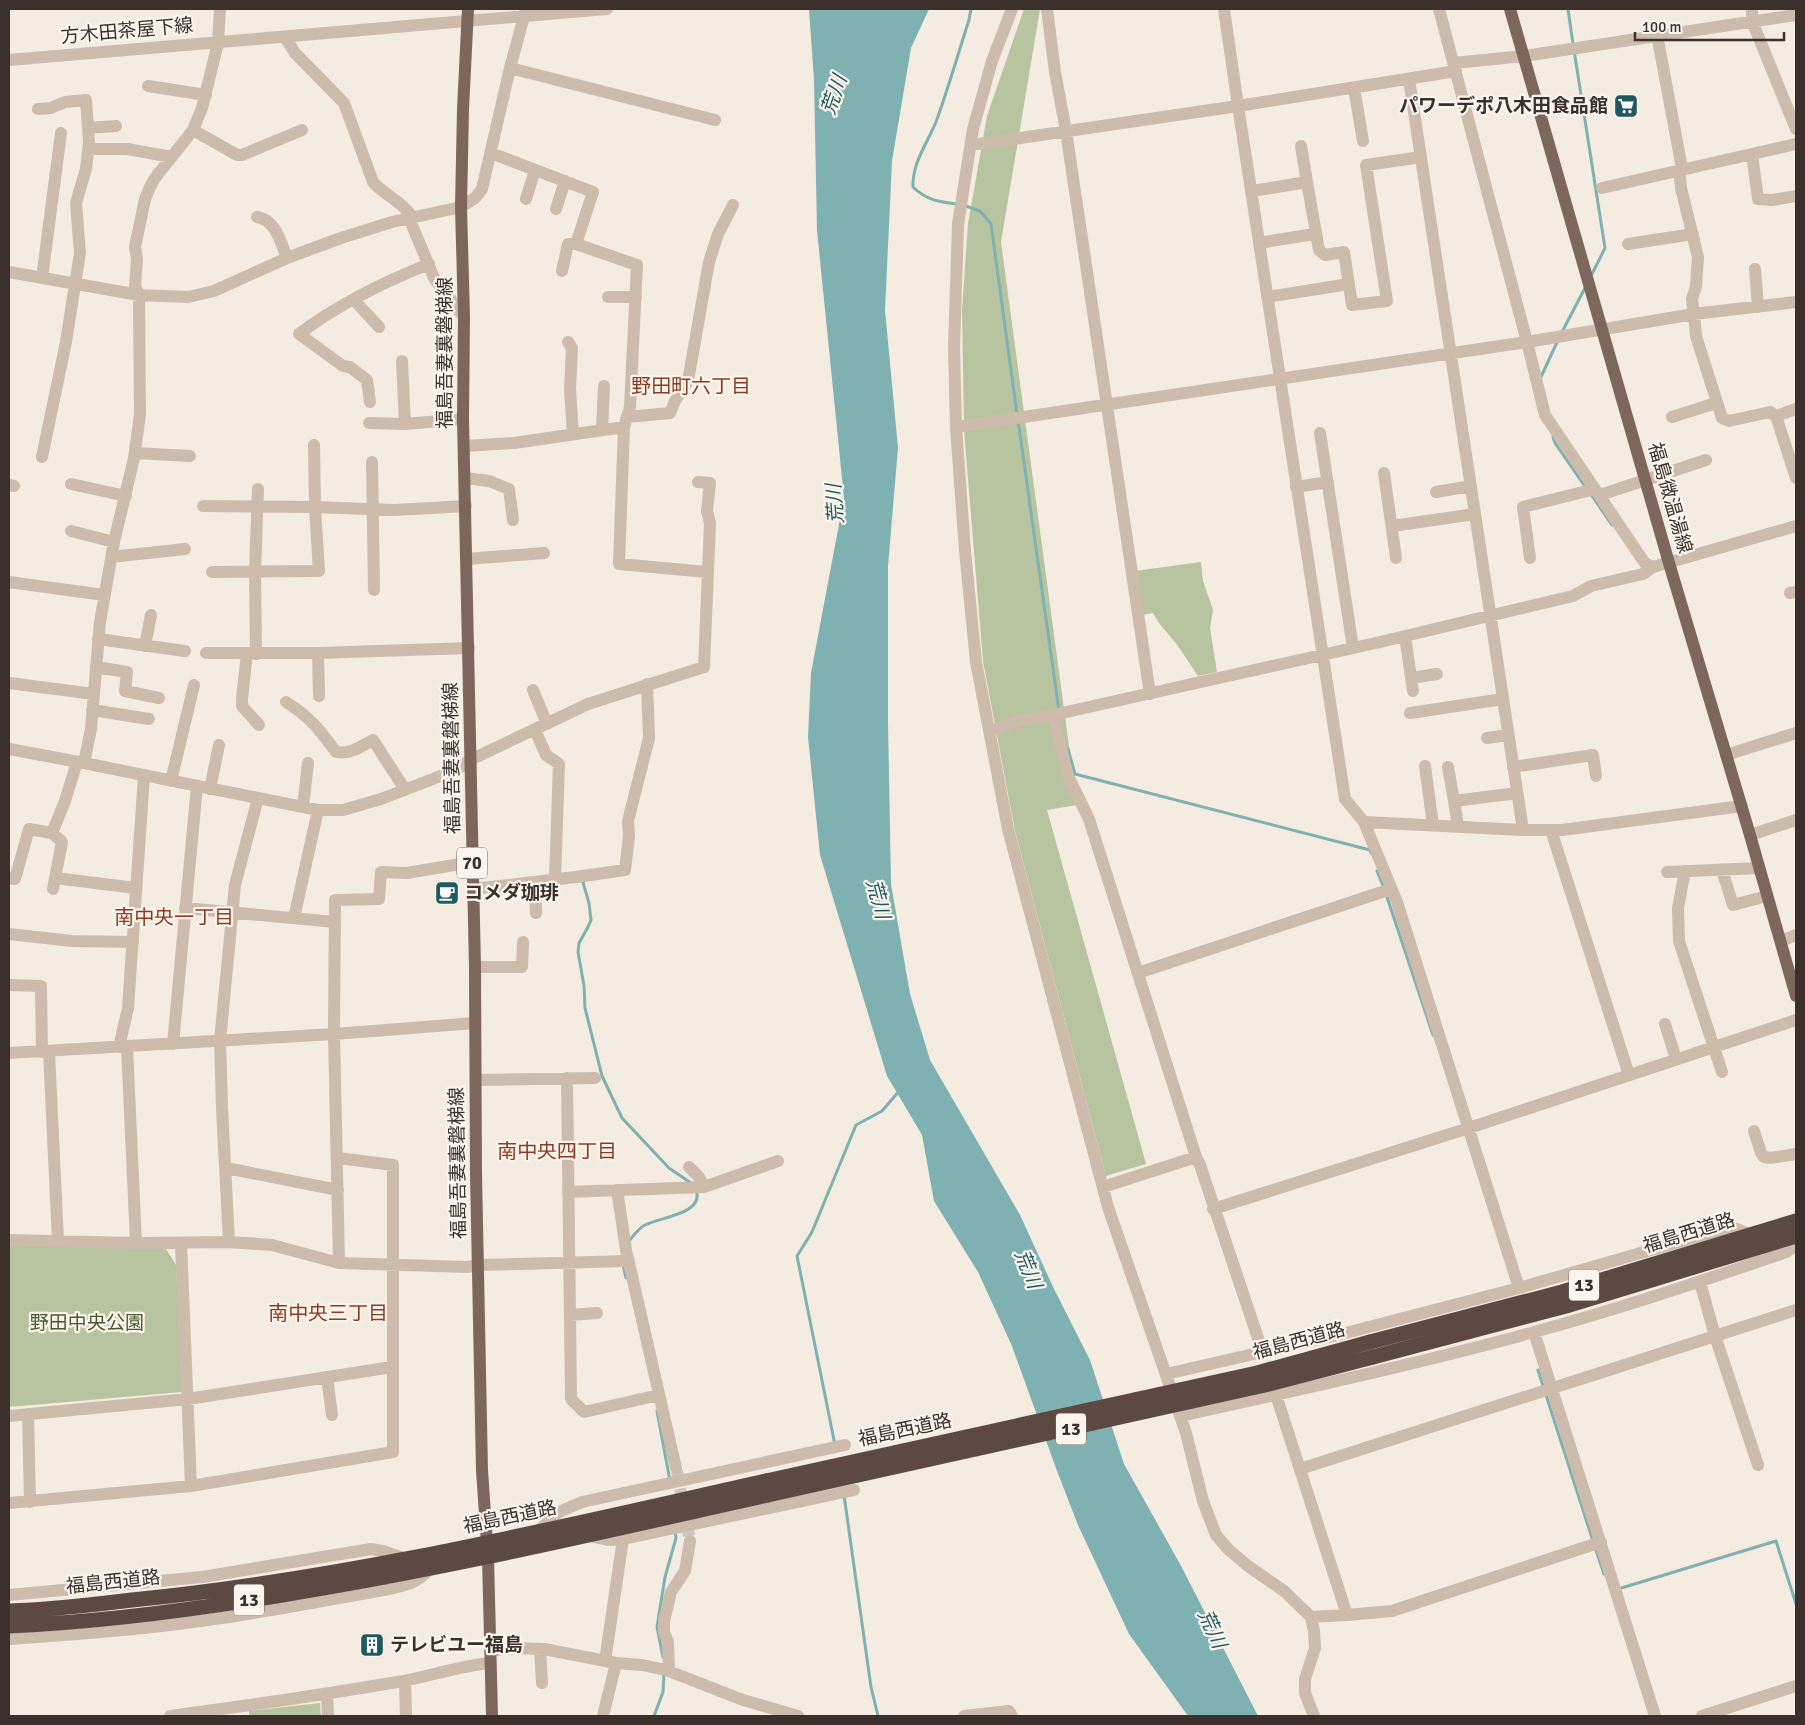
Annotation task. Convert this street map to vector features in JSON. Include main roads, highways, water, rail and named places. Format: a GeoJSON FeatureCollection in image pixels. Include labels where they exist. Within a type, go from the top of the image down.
{"type":"FeatureCollection","features":[{"type":"Feature","properties":{"kind":"highway","name":"福島西道路"},"geometry":{"type":"LineString","coordinates":[[9,1626],[48,1624],[194,1609],[430,1569],[537,1532],[767,1488],[1255,1388],[1372,1350],[1796,1221]]}},
{"type":"Feature","properties":{"kind":"highway","name":"福島西道路"},"geometry":{"type":"LineString","coordinates":[[1372,1350],[1566,1306],[1796,1236]]}},
{"type":"Feature","properties":{"kind":"highway","name":"福島西道路"},"geometry":{"type":"LineString","coordinates":[[9,1611],[36,1610],[223,1590],[350,1570],[405,1559],[586,1536],[767,1488]]}},
{"type":"Feature","properties":{"kind":"main road","name":"福島微温湯線"},"geometry":{"type":"LineString","coordinates":[[1510,9],[1796,996]]}},
{"type":"Feature","properties":{"kind":"main road","name":"福島吾妻裏磐梯線"},"geometry":{"type":"LineString","coordinates":[[468,15],[463,109],[461,207],[464,317],[464,446],[474,889],[476,1173],[482,1470],[487,1550],[492,1716]]}},
{"type":"Feature","properties":{"kind":"water","name":"荒川"},"geometry":{"type":"Polygon","coordinates":[[[809,9],[929,9],[911,48],[892,161],[885,310],[898,448],[888,566],[891,884],[910,994],[930,1060],[1020,1215],[1054,1289],[1090,1360],[1124,1464],[1180,1564],[1258,1716],[1188,1716],[1129,1634],[1078,1525],[1012,1346],[978,1272],[934,1201],[922,1135],[887,1076],[820,855],[808,737],[811,673],[844,498],[817,230],[814,80],[809,9]]]}},
{"type":"Feature","properties":{"kind":"waterway"},"geometry":{"type":"LineString","coordinates":[[957,204],[928,198],[913,187],[913,178],[917,162],[936,122],[971,9]]}},
{"type":"Feature","properties":{"kind":"waterway"},"geometry":{"type":"LineString","coordinates":[[1568,9],[1573,44]]}},
{"type":"Feature","properties":{"kind":"waterway"},"geometry":{"type":"LineString","coordinates":[[1574,50],[1605,248],[1591,276]]}},
{"type":"Feature","properties":{"kind":"waterway"},"geometry":{"type":"LineString","coordinates":[[963,205],[980,211],[991,224],[1017,414]]}},
{"type":"Feature","properties":{"kind":"waterway"},"geometry":{"type":"LineString","coordinates":[[1562,332],[1586,286]]}},
{"type":"Feature","properties":{"kind":"waterway"},"geometry":{"type":"LineString","coordinates":[[1541,377],[1558,340]]}},
{"type":"Feature","properties":{"kind":"waterway"},"geometry":{"type":"LineString","coordinates":[[1018,420],[1059,711]]}},
{"type":"Feature","properties":{"kind":"waterway"},"geometry":{"type":"LineString","coordinates":[[1553,437],[1555,443],[1586,488]]}},
{"type":"Feature","properties":{"kind":"waterway"},"geometry":{"type":"LineString","coordinates":[[1590,493],[1612,525]]}},
{"type":"Feature","properties":{"kind":"waterway"},"geometry":{"type":"LineString","coordinates":[[1068,749],[1075,774],[1370,850],[1371,853]]}},
{"type":"Feature","properties":{"kind":"waterway"},"geometry":{"type":"LineString","coordinates":[[1377,871],[1384,888]]}},
{"type":"Feature","properties":{"kind":"waterway"},"geometry":{"type":"LineString","coordinates":[[582,879],[589,903],[591,920],[579,943],[578,952],[584,986],[585,1008],[602,1076],[622,1118],[669,1168],[691,1183]]}},
{"type":"Feature","properties":{"kind":"waterway"},"geometry":{"type":"LineString","coordinates":[[1386,894],[1433,1035]]}},
{"type":"Feature","properties":{"kind":"waterway"},"geometry":{"type":"LineString","coordinates":[[835,1445],[797,1256],[812,1232],[856,1125],[882,1111],[900,1090]]}},
{"type":"Feature","properties":{"kind":"waterway"},"geometry":{"type":"LineString","coordinates":[[629,1241],[645,1225],[688,1210],[697,1198],[696,1190]]}},
{"type":"Feature","properties":{"kind":"waterway"},"geometry":{"type":"LineString","coordinates":[[623,1265],[626,1278]]}},
{"type":"Feature","properties":{"kind":"waterway"},"geometry":{"type":"LineString","coordinates":[[1538,1370],[1544,1389]]}},
{"type":"Feature","properties":{"kind":"waterway"},"geometry":{"type":"LineString","coordinates":[[1546,1395],[1593,1541]]}},
{"type":"Feature","properties":{"kind":"waterway"},"geometry":{"type":"LineString","coordinates":[[657,1411],[670,1481]]}},
{"type":"Feature","properties":{"kind":"waterway"},"geometry":{"type":"LineString","coordinates":[[844,1495],[871,1687],[878,1716]]}},
{"type":"Feature","properties":{"kind":"waterway"},"geometry":{"type":"LineString","coordinates":[[663,1657],[657,1627],[665,1577],[676,1538],[675,1531]]}},
{"type":"Feature","properties":{"kind":"waterway"},"geometry":{"type":"LineString","coordinates":[[1618,1589],[1776,1541],[1796,1604]]}},
{"type":"Feature","properties":{"kind":"waterway"},"geometry":{"type":"LineString","coordinates":[[1595,1547],[1604,1574]]}},
{"type":"Feature","properties":{"kind":"waterway"},"geometry":{"type":"LineString","coordinates":[[654,1716],[663,1692],[664,1673]]}},
{"type":"Feature","properties":{"kind":"tunnel"},"geometry":{"type":"LineString","coordinates":[[677,1471],[690,1541]]}},
{"type":"Feature","properties":{"kind":"place","name":"パワーデポ八木田食品館"},"geometry":{"type":"Point","coordinates":[1626,106]}},
{"type":"Feature","properties":{"kind":"place","name":"コメダ珈琲"},"geometry":{"type":"Point","coordinates":[447,893]}},
{"type":"Feature","properties":{"kind":"place","name":"テレビユー福島"},"geometry":{"type":"Point","coordinates":[372,1645]}},
{"type":"Feature","properties":{"kind":"district","name":"野田町六丁目"},"geometry":{"type":"Point","coordinates":[691,386]}},
{"type":"Feature","properties":{"kind":"district","name":"南中央一丁目"},"geometry":{"type":"Point","coordinates":[174,917]}},
{"type":"Feature","properties":{"kind":"district","name":"南中央四丁目"},"geometry":{"type":"Point","coordinates":[557,1151]}},
{"type":"Feature","properties":{"kind":"district","name":"南中央三丁目"},"geometry":{"type":"Point","coordinates":[328,1313]}},
{"type":"Feature","properties":{"kind":"park label","name":"野田中央公園"},"geometry":{"type":"Point","coordinates":[87,1323]}}]}
